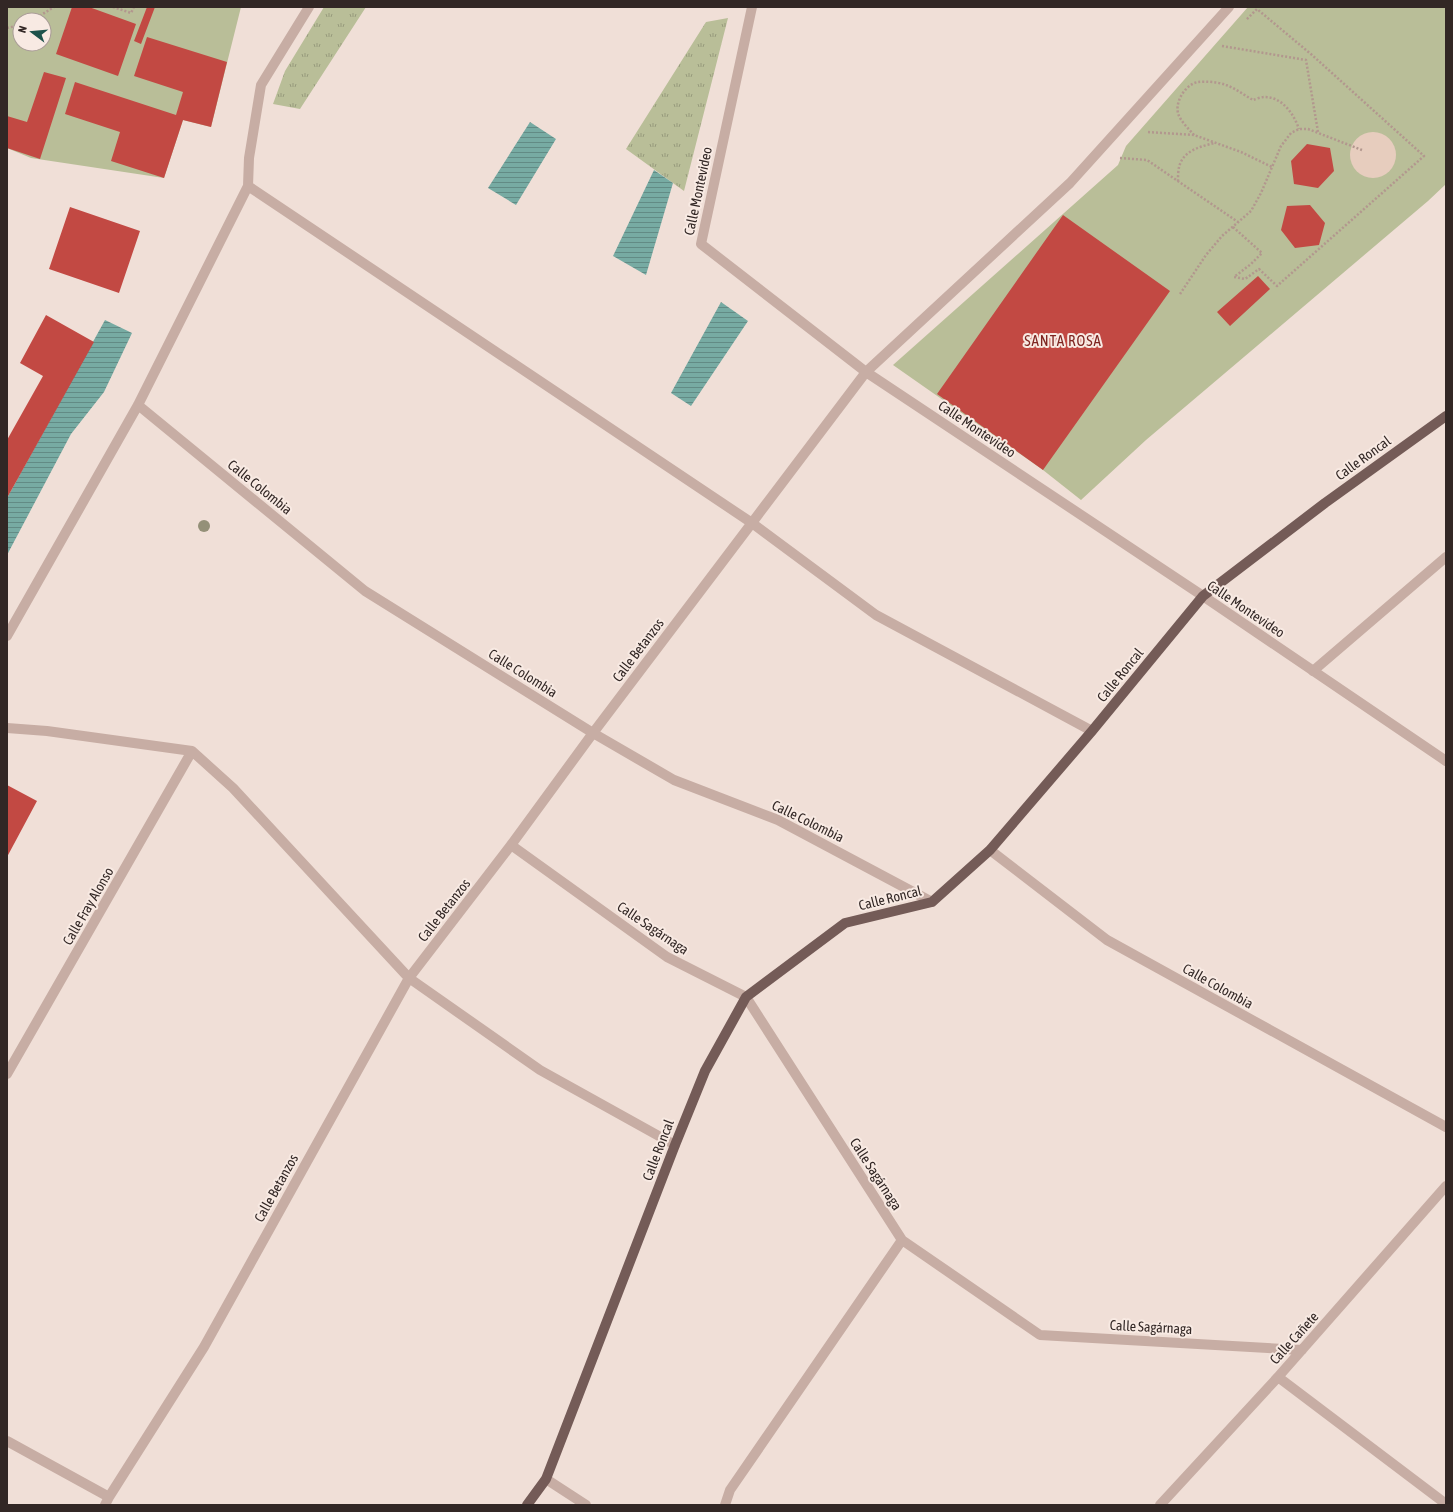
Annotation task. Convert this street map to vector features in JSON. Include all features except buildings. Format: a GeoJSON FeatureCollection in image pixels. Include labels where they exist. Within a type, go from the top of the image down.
{"type":"FeatureCollection","features":[{"type":"Feature","properties":{"kind":"main road","name":"Calle Roncal"},"geometry":{"type":"LineString","coordinates":[[527,1505],[546,1479],[705,1071],[746,997],[845,923],[932,902],[990,850],[1092,731],[1203,596],[1326,503],[1446,416]]}},
{"type":"Feature","properties":{"kind":"street"},"geometry":{"type":"LineString","coordinates":[[7,636],[138,405],[248,186],[249,158],[261,85],[309,7]]}},
{"type":"Feature","properties":{"kind":"street","name":"Calle Montevideo"},"geometry":{"type":"LineString","coordinates":[[752,7],[701,244],[866,372],[1203,596],[1446,761]]}},
{"type":"Feature","properties":{"kind":"street","name":"Calle Betanzos"},"geometry":{"type":"LineString","coordinates":[[107,1501],[204,1347],[409,978],[511,845],[593,733],[866,372],[1070,183],[1229,7]]}},
{"type":"Feature","properties":{"kind":"street"},"geometry":{"type":"LineString","coordinates":[[248,186],[752,523],[876,616],[1092,731]]}},
{"type":"Feature","properties":{"kind":"street","name":"Calle Colombia"},"geometry":{"type":"LineString","coordinates":[[138,405],[365,591],[593,733],[674,780],[778,820],[932,902]]}},
{"type":"Feature","properties":{"kind":"street"},"geometry":{"type":"LineString","coordinates":[[1313,671],[1446,557]]}},
{"type":"Feature","properties":{"kind":"street"},"geometry":{"type":"LineString","coordinates":[[7,728],[48,731],[192,751],[233,788],[409,978],[540,1070],[675,1145]]}},
{"type":"Feature","properties":{"kind":"street","name":"Calle Fray Alonso"},"geometry":{"type":"LineString","coordinates":[[7,1074],[192,751]]}},
{"type":"Feature","properties":{"kind":"street","name":"Calle Sagárnaga"},"geometry":{"type":"LineString","coordinates":[[511,845],[667,957],[746,997],[902,1240],[1040,1335],[1302,1350]]}},
{"type":"Feature","properties":{"kind":"street","name":"Calle Colombia"},"geometry":{"type":"LineString","coordinates":[[990,850],[1107,940],[1446,1127]]}},
{"type":"Feature","properties":{"kind":"street","name":"Calle Cañete"},"geometry":{"type":"LineString","coordinates":[[1160,1505],[1278,1377],[1446,1186]]}},
{"type":"Feature","properties":{"kind":"street"},"geometry":{"type":"LineString","coordinates":[[725,1505],[730,1490],[902,1240]]}},
{"type":"Feature","properties":{"kind":"street"},"geometry":{"type":"LineString","coordinates":[[1278,1377],[1446,1504]]}},
{"type":"Feature","properties":{"kind":"street"},"geometry":{"type":"LineString","coordinates":[[7,1441],[107,1501]]}},
{"type":"Feature","properties":{"kind":"street"},"geometry":{"type":"LineString","coordinates":[[546,1479],[586,1505]]}},
{"type":"Feature","properties":{"kind":"path"},"geometry":{"type":"LineString","coordinates":[[113,7],[131,13],[134,7]]}},
{"type":"Feature","properties":{"kind":"path"},"geometry":{"type":"LineString","coordinates":[[1233,227],[1262,253],[1234,277],[1245,279],[1259,269],[1277,286],[1424,156],[1312,54],[1257,9],[1242,25]]}},
{"type":"Feature","properties":{"kind":"path"},"geometry":{"type":"LineString","coordinates":[[1227,41],[1222,46],[1306,60],[1318,132]]}},
{"type":"Feature","properties":{"kind":"path"},"geometry":{"type":"LineString","coordinates":[[1194,135],[1178,114],[1178,106],[1180,97],[1190,86],[1197,82],[1211,82],[1226,85],[1252,100],[1266,97],[1277,100],[1290,110],[1299,129]]}},
{"type":"Feature","properties":{"kind":"path"},"geometry":{"type":"LineString","coordinates":[[1180,294],[1206,255],[1222,236],[1252,211],[1281,146],[1291,134],[1299,129],[1308,129],[1362,150]]}},
{"type":"Feature","properties":{"kind":"path"},"geometry":{"type":"LineString","coordinates":[[1148,132],[1194,135],[1216,142],[1272,167]]}},
{"type":"Feature","properties":{"kind":"path"},"geometry":{"type":"LineString","coordinates":[[1178,181],[1180,165],[1185,157],[1198,147],[1216,142]]}},
{"type":"Feature","properties":{"kind":"path"},"geometry":{"type":"LineString","coordinates":[[1096,154],[1148,160],[1238,222]]}},
{"type":"Feature","properties":{"kind":"green space"},"geometry":{"type":"Polygon","coordinates":[[[7,7],[241,7],[211,127],[183,120],[164,178],[31,158],[7,148],[7,7]]]}},
{"type":"Feature","properties":{"kind":"green space"},"geometry":{"type":"Polygon","coordinates":[[[324,7],[366,7],[300,109],[273,104],[285,71],[324,7]]]}},
{"type":"Feature","properties":{"kind":"green space"},"geometry":{"type":"Polygon","coordinates":[[[1248,7],[1446,7],[1446,184],[1428,201],[1146,440],[1081,500],[1043,470],[893,365],[1118,165],[1126,146],[1248,7]]]}},
{"type":"Feature","properties":{"kind":"green space"},"geometry":{"type":"Polygon","coordinates":[[[728,18],[684,191],[626,149],[706,22],[728,18]]]}},
{"type":"Feature","properties":{"kind":"shaded area"},"geometry":{"type":"Polygon","coordinates":[[[1368,132],[1378,132],[1386,136],[1392,142],[1396,150],[1396,160],[1392,168],[1386,174],[1378,178],[1368,178],[1360,174],[1354,168],[1350,160],[1350,150],[1354,142],[1360,136],[1368,132]]]}},
{"type":"Feature","properties":{"kind":"water"},"geometry":{"type":"Polygon","coordinates":[[[530,122],[556,139],[516,205],[488,188],[530,122]]]}},
{"type":"Feature","properties":{"kind":"water"},"geometry":{"type":"Polygon","coordinates":[[[654,170],[673,183],[646,275],[613,256],[654,170]]]}},
{"type":"Feature","properties":{"kind":"water"},"geometry":{"type":"Polygon","coordinates":[[[721,302],[748,321],[691,406],[671,393],[721,302]]]}},
{"type":"Feature","properties":{"kind":"water"},"geometry":{"type":"Polygon","coordinates":[[[105,320],[132,333],[104,392],[71,434],[7,555],[7,498],[105,320]]]}},
{"type":"Feature","properties":{"kind":"district","name":"SANTA ROSA"},"geometry":{"type":"Point","coordinates":[1063,340]}}]}
